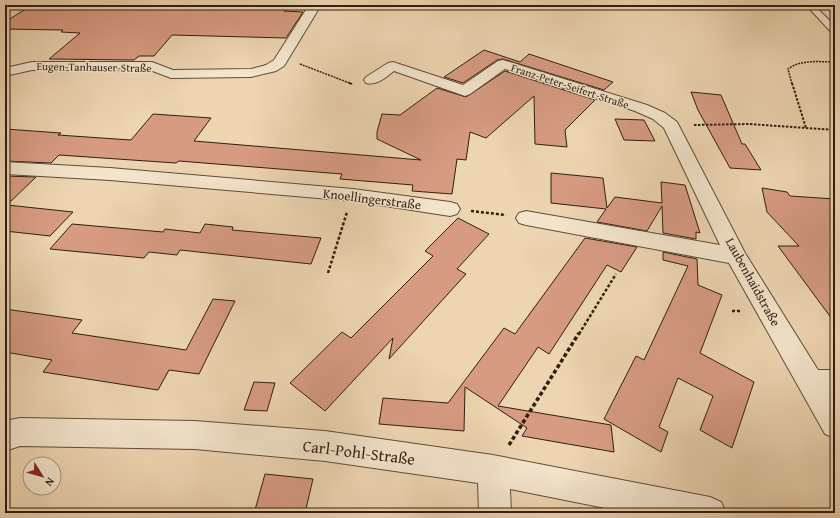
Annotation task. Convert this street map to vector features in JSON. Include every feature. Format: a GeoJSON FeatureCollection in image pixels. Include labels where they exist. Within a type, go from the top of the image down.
{"type":"FeatureCollection","features":[{"type":"Feature","properties":{"kind":"street","name":"Eugen-Tanhauser-Straße"},"geometry":{"type":"LineString","coordinates":[[5,72],[32,66],[152,66],[171,74],[251,73],[271,68],[279,63],[315,5]]}},
{"type":"Feature","properties":{"kind":"street","name":"Franz-Peter-Seifert-Straße"},"geometry":{"type":"LineString","coordinates":[[372,80],[393,66],[465,91],[503,64],[641,108],[659,116],[674,131]]}},
{"type":"Feature","properties":{"kind":"street","name":"Laubenhaidstraße"},"geometry":{"type":"LineString","coordinates":[[674,131],[736,256],[823,383],[835,424]]}},
{"type":"Feature","properties":{"kind":"street","name":"Knoellingerstraße"},"geometry":{"type":"LineString","coordinates":[[5,168],[110,174],[353,195],[450,209]]}},
{"type":"Feature","properties":{"kind":"street"},"geometry":{"type":"LineString","coordinates":[[526,218],[736,256]]}},
{"type":"Feature","properties":{"kind":"street","name":"Carl-Pohl-Straße"},"geometry":{"type":"LineString","coordinates":[[5,436],[20,432],[194,435],[325,446],[493,470],[710,513]]}},
{"type":"Feature","properties":{"kind":"street"},"geometry":{"type":"LineString","coordinates":[[493,470],[495,513]]}},
{"type":"Feature","properties":{"kind":"lane"},"geometry":{"type":"LineString","coordinates":[[810,5],[835,31]]}},
{"type":"Feature","properties":{"kind":"path"},"geometry":{"type":"LineString","coordinates":[[282,58],[353,84],[372,80]]}},
{"type":"Feature","properties":{"kind":"path"},"geometry":{"type":"LineString","coordinates":[[806,128],[797,100],[794,83],[788,69],[790,66],[807,62],[835,62]]}},
{"type":"Feature","properties":{"kind":"path"},"geometry":{"type":"LineString","coordinates":[[674,131],[749,124],[835,130]]}},
{"type":"Feature","properties":{"kind":"path"},"geometry":{"type":"LineString","coordinates":[[328,273],[353,195]]}},
{"type":"Feature","properties":{"kind":"path"},"geometry":{"type":"LineString","coordinates":[[450,209],[526,218]]}},
{"type":"Feature","properties":{"kind":"path"},"geometry":{"type":"LineString","coordinates":[[516,434],[616,274]]}},
{"type":"Feature","properties":{"kind":"building"},"geometry":{"type":"Polygon","coordinates":[[[32,5],[288,5],[284,11],[303,12],[286,38],[172,35],[154,56],[139,56],[134,60],[49,59],[80,33],[61,32],[63,30],[5,29],[5,22],[32,5]]]}},
{"type":"Feature","properties":{"kind":"building"},"geometry":{"type":"Polygon","coordinates":[[[484,50],[520,62],[529,54],[613,82],[604,90],[503,59],[497,60],[463,83],[444,77],[484,50]]]}},
{"type":"Feature","properties":{"kind":"building"},"geometry":{"type":"Polygon","coordinates":[[[505,71],[595,100],[565,130],[567,147],[535,144],[534,96],[486,138],[470,132],[466,160],[457,159],[452,194],[412,191],[413,185],[340,179],[342,174],[179,161],[176,163],[59,155],[51,163],[5,161],[5,129],[61,133],[58,135],[131,140],[153,114],[211,118],[194,141],[421,160],[377,139],[377,132],[382,114],[400,115],[437,88],[466,97],[505,71]]]}},
{"type":"Feature","properties":{"kind":"building"},"geometry":{"type":"Polygon","coordinates":[[[691,92],[721,95],[742,144],[745,144],[761,170],[730,168],[698,110],[691,92]]]}},
{"type":"Feature","properties":{"kind":"building"},"geometry":{"type":"Polygon","coordinates":[[[615,119],[644,120],[655,141],[624,140],[615,119]]]}},
{"type":"Feature","properties":{"kind":"building"},"geometry":{"type":"Polygon","coordinates":[[[551,173],[603,178],[607,208],[615,197],[662,203],[661,182],[685,185],[700,233],[696,232],[696,239],[663,233],[662,206],[647,231],[597,222],[606,209],[551,203],[551,173]]]}},
{"type":"Feature","properties":{"kind":"building"},"geometry":{"type":"Polygon","coordinates":[[[5,176],[36,177],[7,205],[73,212],[50,236],[5,231],[5,176]]]}},
{"type":"Feature","properties":{"kind":"building"},"geometry":{"type":"Polygon","coordinates":[[[762,188],[787,192],[790,196],[835,199],[835,323],[778,246],[799,246],[767,212],[762,188]]]}},
{"type":"Feature","properties":{"kind":"building"},"geometry":{"type":"Polygon","coordinates":[[[458,218],[489,234],[457,269],[466,274],[389,359],[393,338],[325,411],[290,383],[342,332],[351,338],[433,256],[425,251],[458,218]]]}},
{"type":"Feature","properties":{"kind":"building"},"geometry":{"type":"Polygon","coordinates":[[[72,224],[163,232],[165,229],[200,233],[205,224],[233,227],[232,230],[321,238],[311,264],[180,250],[177,255],[149,252],[144,258],[50,249],[72,224]]]}},
{"type":"Feature","properties":{"kind":"building"},"geometry":{"type":"Polygon","coordinates":[[[585,238],[637,247],[621,272],[607,265],[549,354],[538,347],[498,406],[611,425],[614,452],[522,436],[527,428],[465,387],[464,431],[379,424],[383,398],[448,403],[504,328],[515,334],[585,238]]]}},
{"type":"Feature","properties":{"kind":"building"},"geometry":{"type":"Polygon","coordinates":[[[663,252],[697,259],[698,285],[722,295],[700,353],[754,382],[732,448],[700,430],[713,396],[678,378],[659,427],[668,432],[661,452],[604,419],[636,356],[644,360],[688,266],[663,260],[663,252]]]}},
{"type":"Feature","properties":{"kind":"building"},"geometry":{"type":"Polygon","coordinates":[[[213,299],[235,301],[199,374],[169,370],[158,390],[43,372],[52,360],[5,352],[5,309],[82,320],[72,333],[186,350],[213,299]]]}},
{"type":"Feature","properties":{"kind":"building"},"geometry":{"type":"Polygon","coordinates":[[[254,382],[275,383],[267,411],[244,410],[254,382]]]}},
{"type":"Feature","properties":{"kind":"building"},"geometry":{"type":"Polygon","coordinates":[[[265,474],[313,479],[305,513],[255,510],[265,474]]]}}]}
